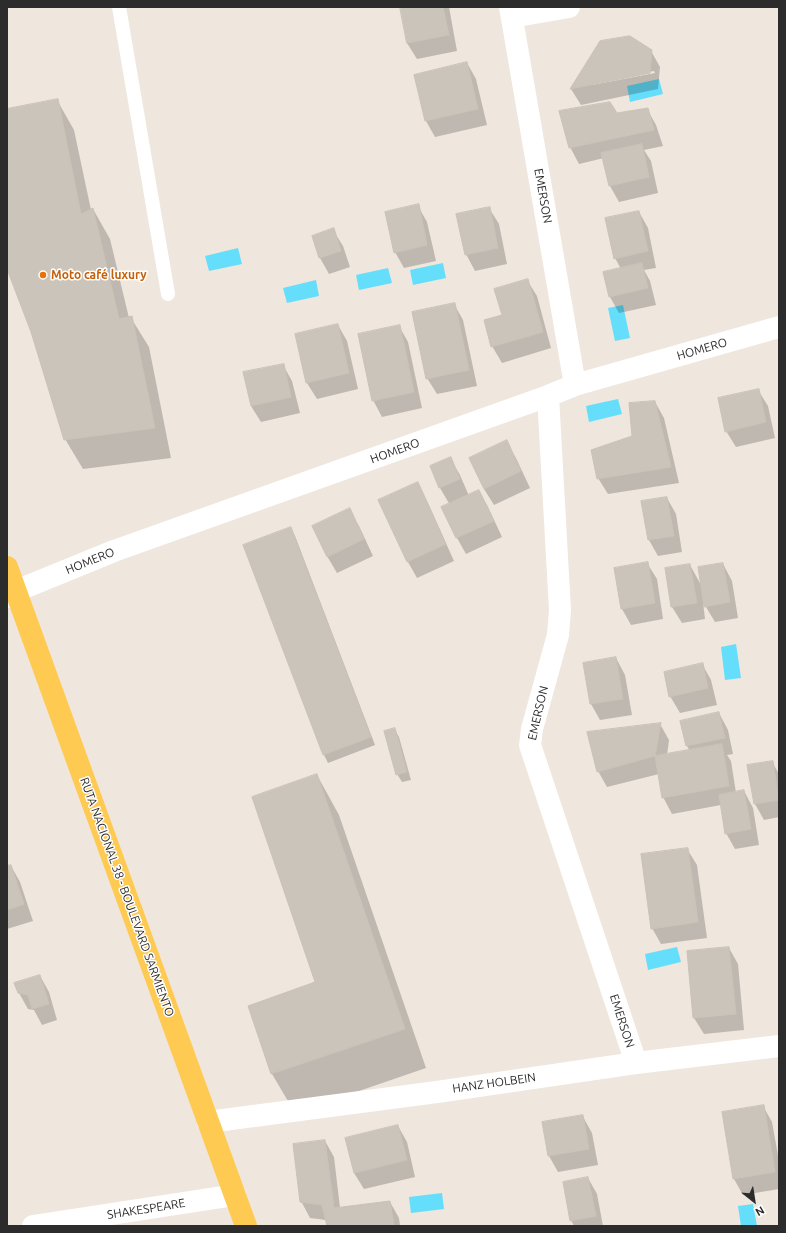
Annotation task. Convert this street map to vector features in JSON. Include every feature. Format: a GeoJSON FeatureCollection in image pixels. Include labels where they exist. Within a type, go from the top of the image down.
{"type":"FeatureCollection","features":[{"type":"Feature","properties":{"kind":"main road","name":"RUTA NACIONAL 38 - BOULEVARD SARMIENTO"},"geometry":{"type":"LineString","coordinates":[[7,567],[11,594],[246,1226]]}},
{"type":"Feature","properties":{"kind":"street"},"geometry":{"type":"LineString","coordinates":[[511,12],[569,7]]}},
{"type":"Feature","properties":{"kind":"street","name":"EMERSON"},"geometry":{"type":"LineString","coordinates":[[511,12],[575,385]]}},
{"type":"Feature","properties":{"kind":"street","name":"HOMERO"},"geometry":{"type":"LineString","coordinates":[[11,594],[114,551],[548,396],[575,385],[779,327]]}},
{"type":"Feature","properties":{"kind":"street","name":"EMERSON"},"geometry":{"type":"LineString","coordinates":[[548,396],[560,610],[558,634],[532,729],[530,745],[636,1063]]}},
{"type":"Feature","properties":{"kind":"street","name":"HANZ HOLBEIN"},"geometry":{"type":"LineString","coordinates":[[208,1122],[430,1093],[636,1063],[779,1046]]}},
{"type":"Feature","properties":{"kind":"street","name":"SHAKESPEARE"},"geometry":{"type":"LineString","coordinates":[[33,1226],[235,1195]]}},
{"type":"Feature","properties":{"kind":"lane"},"geometry":{"type":"LineString","coordinates":[[118,7],[168,294]]}},
{"type":"Feature","properties":{"kind":"water"},"geometry":{"type":"Polygon","coordinates":[[[659,79],[663,94],[630,102],[627,86],[659,79]]]}},
{"type":"Feature","properties":{"kind":"water"},"geometry":{"type":"Polygon","coordinates":[[[238,248],[242,264],[209,271],[205,256],[238,248]]]}},
{"type":"Feature","properties":{"kind":"water"},"geometry":{"type":"Polygon","coordinates":[[[443,263],[446,278],[413,285],[410,270],[443,263]]]}},
{"type":"Feature","properties":{"kind":"water"},"geometry":{"type":"Polygon","coordinates":[[[388,268],[392,283],[359,290],[356,275],[388,268]]]}},
{"type":"Feature","properties":{"kind":"water"},"geometry":{"type":"Polygon","coordinates":[[[316,280],[319,296],[287,303],[283,288],[316,280]]]}},
{"type":"Feature","properties":{"kind":"water"},"geometry":{"type":"Polygon","coordinates":[[[623,305],[630,338],[615,341],[608,308],[623,305]]]}},
{"type":"Feature","properties":{"kind":"water"},"geometry":{"type":"Polygon","coordinates":[[[618,399],[622,414],[589,422],[586,406],[618,399]]]}},
{"type":"Feature","properties":{"kind":"water"},"geometry":{"type":"Polygon","coordinates":[[[736,644],[741,678],[725,680],[721,647],[736,644]]]}},
{"type":"Feature","properties":{"kind":"water"},"geometry":{"type":"Polygon","coordinates":[[[677,947],[681,962],[648,970],[645,954],[677,947]]]}},
{"type":"Feature","properties":{"kind":"water"},"geometry":{"type":"Polygon","coordinates":[[[442,1193],[444,1209],[411,1213],[409,1197],[442,1193]]]}},
{"type":"Feature","properties":{"kind":"water"},"geometry":{"type":"Polygon","coordinates":[[[753,1204],[757,1226],[741,1226],[738,1206],[753,1204]]]}},
{"type":"Feature","properties":{"kind":"building"},"geometry":{"type":"Polygon","coordinates":[[[400,7],[443,7],[449,35],[407,43],[400,7]]]}},
{"type":"Feature","properties":{"kind":"building"},"geometry":{"type":"Polygon","coordinates":[[[630,36],[652,50],[650,73],[570,89],[600,41],[630,36]]]}},
{"type":"Feature","properties":{"kind":"building"},"geometry":{"type":"Polygon","coordinates":[[[467,62],[478,109],[425,121],[414,75],[467,62]]]}},
{"type":"Feature","properties":{"kind":"building"},"geometry":{"type":"Polygon","coordinates":[[[58,99],[81,214],[93,208],[119,319],[132,316],[155,428],[64,440],[31,332],[7,269],[7,109],[58,99]]]}},
{"type":"Feature","properties":{"kind":"building"},"geometry":{"type":"Polygon","coordinates":[[[610,102],[617,113],[648,108],[654,130],[569,148],[559,111],[610,102]]]}},
{"type":"Feature","properties":{"kind":"building"},"geometry":{"type":"Polygon","coordinates":[[[642,144],[649,177],[609,186],[601,153],[642,144]]]}},
{"type":"Feature","properties":{"kind":"building"},"geometry":{"type":"Polygon","coordinates":[[[419,204],[427,245],[394,253],[385,212],[419,204]]]}},
{"type":"Feature","properties":{"kind":"building"},"geometry":{"type":"Polygon","coordinates":[[[490,207],[498,248],[465,255],[456,214],[490,207]]]}},
{"type":"Feature","properties":{"kind":"building"},"geometry":{"type":"Polygon","coordinates":[[[639,211],[648,251],[614,259],[605,218],[639,211]]]}},
{"type":"Feature","properties":{"kind":"building"},"geometry":{"type":"Polygon","coordinates":[[[334,228],[341,251],[319,258],[312,236],[334,228]]]}},
{"type":"Feature","properties":{"kind":"building"},"geometry":{"type":"Polygon","coordinates":[[[642,263],[648,288],[609,297],[603,272],[642,263]]]}},
{"type":"Feature","properties":{"kind":"building"},"geometry":{"type":"Polygon","coordinates":[[[528,279],[543,332],[491,347],[484,320],[502,315],[494,289],[528,279]]]}},
{"type":"Feature","properties":{"kind":"building"},"geometry":{"type":"Polygon","coordinates":[[[455,303],[469,370],[426,379],[412,312],[455,303]]]}},
{"type":"Feature","properties":{"kind":"building"},"geometry":{"type":"Polygon","coordinates":[[[338,324],[349,373],[306,383],[295,334],[338,324]]]}},
{"type":"Feature","properties":{"kind":"building"},"geometry":{"type":"Polygon","coordinates":[[[400,325],[414,392],[372,401],[358,334],[400,325]]]}},
{"type":"Feature","properties":{"kind":"building"},"geometry":{"type":"Polygon","coordinates":[[[284,364],[291,397],[251,406],[243,372],[284,364]]]}},
{"type":"Feature","properties":{"kind":"building"},"geometry":{"type":"Polygon","coordinates":[[[759,389],[766,422],[725,432],[718,398],[759,389]]]}},
{"type":"Feature","properties":{"kind":"building"},"geometry":{"type":"Polygon","coordinates":[[[655,401],[671,467],[597,479],[591,450],[632,436],[629,403],[655,401]]]}},
{"type":"Feature","properties":{"kind":"building"},"geometry":{"type":"Polygon","coordinates":[[[507,440],[521,471],[484,489],[469,458],[507,440]]]}},
{"type":"Feature","properties":{"kind":"building"},"geometry":{"type":"Polygon","coordinates":[[[451,457],[460,479],[439,488],[430,466],[451,457]]]}},
{"type":"Feature","properties":{"kind":"building"},"geometry":{"type":"Polygon","coordinates":[[[418,482],[446,544],[407,562],[378,500],[418,482]]]}},
{"type":"Feature","properties":{"kind":"building"},"geometry":{"type":"Polygon","coordinates":[[[479,490],[494,521],[456,538],[441,507],[479,490]]]}},
{"type":"Feature","properties":{"kind":"building"},"geometry":{"type":"Polygon","coordinates":[[[667,497],[674,536],[648,540],[641,501],[667,497]]]}},
{"type":"Feature","properties":{"kind":"building"},"geometry":{"type":"Polygon","coordinates":[[[350,508],[364,539],[327,557],[312,526],[350,508]]]}},
{"type":"Feature","properties":{"kind":"building"},"geometry":{"type":"Polygon","coordinates":[[[291,527],[371,737],[323,755],[243,545],[291,527]]]}},
{"type":"Feature","properties":{"kind":"building"},"geometry":{"type":"Polygon","coordinates":[[[648,562],[655,603],[621,609],[614,568],[648,562]]]}},
{"type":"Feature","properties":{"kind":"building"},"geometry":{"type":"Polygon","coordinates":[[[723,563],[730,602],[704,607],[698,567],[723,563]]]}},
{"type":"Feature","properties":{"kind":"building"},"geometry":{"type":"Polygon","coordinates":[[[690,564],[697,603],[671,607],[665,568],[690,564]]]}},
{"type":"Feature","properties":{"kind":"building"},"geometry":{"type":"Polygon","coordinates":[[[616,657],[623,699],[590,704],[583,663],[616,657]]]}},
{"type":"Feature","properties":{"kind":"building"},"geometry":{"type":"Polygon","coordinates":[[[703,663],[708,688],[669,697],[664,672],[703,663]]]}},
{"type":"Feature","properties":{"kind":"building"},"geometry":{"type":"Polygon","coordinates":[[[719,712],[725,738],[686,746],[680,721],[719,712]]]}},
{"type":"Feature","properties":{"kind":"building"},"geometry":{"type":"Polygon","coordinates":[[[661,723],[655,756],[597,772],[587,732],[661,723]]]}},
{"type":"Feature","properties":{"kind":"building"},"geometry":{"type":"Polygon","coordinates":[[[395,728],[407,772],[396,775],[384,731],[395,728]]]}},
{"type":"Feature","properties":{"kind":"building"},"geometry":{"type":"Polygon","coordinates":[[[722,744],[729,786],[662,798],[655,756],[722,744]]]}},
{"type":"Feature","properties":{"kind":"building"},"geometry":{"type":"Polygon","coordinates":[[[773,761],[779,800],[754,804],[747,765],[773,761]]]}},
{"type":"Feature","properties":{"kind":"building"},"geometry":{"type":"Polygon","coordinates":[[[317,774],[405,1029],[271,1074],[248,1006],[315,982],[252,797],[317,774]]]}},
{"type":"Feature","properties":{"kind":"building"},"geometry":{"type":"Polygon","coordinates":[[[744,790],[751,829],[725,834],[719,795],[744,790]]]}},
{"type":"Feature","properties":{"kind":"building"},"geometry":{"type":"Polygon","coordinates":[[[688,848],[698,922],[651,929],[641,854],[688,848]]]}},
{"type":"Feature","properties":{"kind":"building"},"geometry":{"type":"Polygon","coordinates":[[[11,865],[24,904],[7,910],[7,866],[11,865]]]}},
{"type":"Feature","properties":{"kind":"building"},"geometry":{"type":"Polygon","coordinates":[[[729,947],[736,1014],[693,1018],[687,951],[729,947]]]}},
{"type":"Feature","properties":{"kind":"building"},"geometry":{"type":"Polygon","coordinates":[[[40,975],[49,1004],[32,1009],[28,995],[18,993],[14,983],[40,975]]]}},
{"type":"Feature","properties":{"kind":"building"},"geometry":{"type":"Polygon","coordinates":[[[764,1105],[775,1172],[733,1179],[722,1112],[764,1105]]]}},
{"type":"Feature","properties":{"kind":"building"},"geometry":{"type":"Polygon","coordinates":[[[583,1115],[589,1149],[548,1156],[542,1122],[583,1115]]]}},
{"type":"Feature","properties":{"kind":"building"},"geometry":{"type":"Polygon","coordinates":[[[398,1125],[407,1160],[354,1173],[345,1138],[398,1125]]]}},
{"type":"Feature","properties":{"kind":"building"},"geometry":{"type":"Polygon","coordinates":[[[325,1140],[334,1208],[390,1201],[394,1225],[327,1226],[322,1205],[300,1202],[293,1144],[325,1140]]]}},
{"type":"Feature","properties":{"kind":"building"},"geometry":{"type":"Polygon","coordinates":[[[588,1177],[596,1216],[570,1221],[563,1182],[588,1177]]]}},
{"type":"Feature","properties":{"kind":"place","name":"Moto café luxury"},"geometry":{"type":"Point","coordinates":[43,275]}}]}
